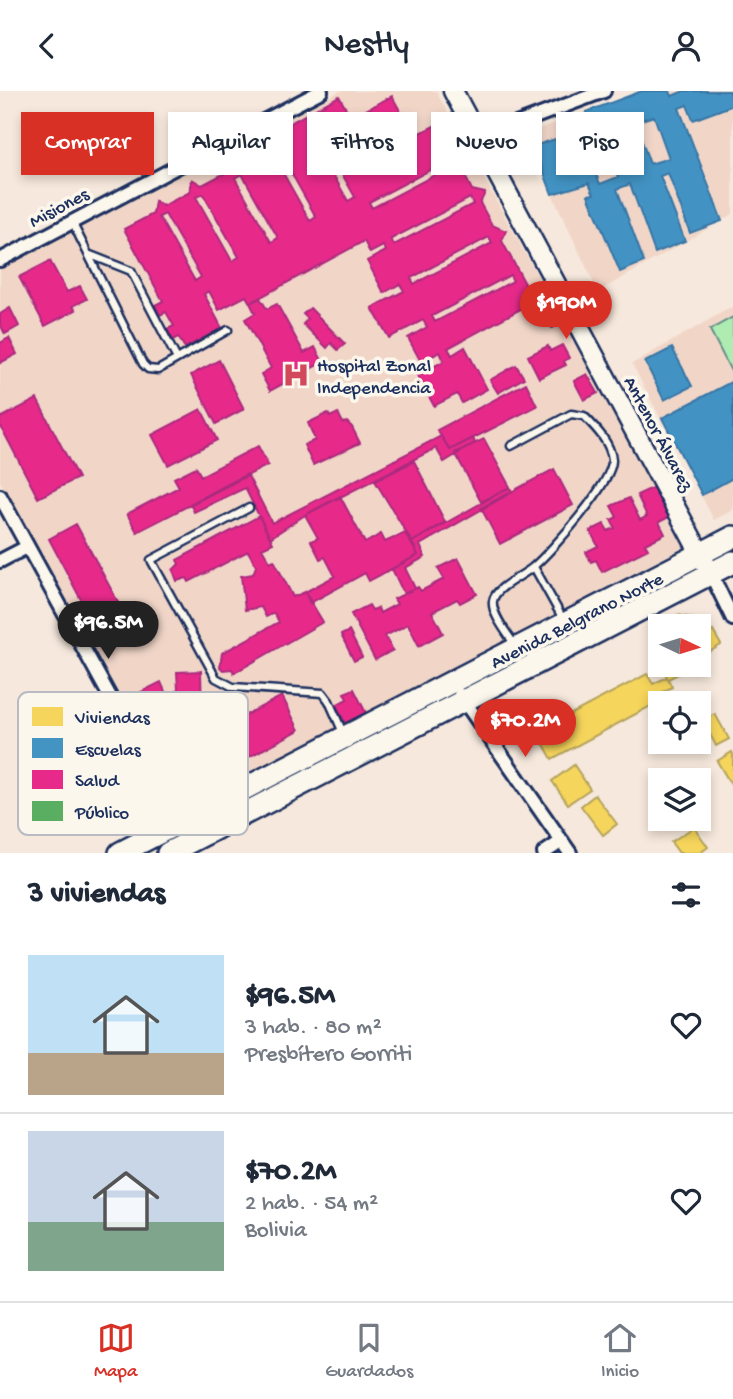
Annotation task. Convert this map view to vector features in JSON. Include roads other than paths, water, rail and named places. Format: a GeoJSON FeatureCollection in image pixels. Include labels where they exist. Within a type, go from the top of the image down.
{"type":"FeatureCollection","features":[{"type":"Feature","properties":{"kind":"main road","name":"Antenor Álvarez"},"geometry":{"type":"LineString","coordinates":[[453,91],[465,112]]}},
{"type":"Feature","properties":{"kind":"main road","name":"Antenor Álvarez"},"geometry":{"type":"LineString","coordinates":[[499,175],[711,574]]}},
{"type":"Feature","properties":{"kind":"main road","name":"Avenida Belgrano Norte"},"geometry":{"type":"LineString","coordinates":[[248,786],[733,537]]}},
{"type":"Feature","properties":{"kind":"main road","name":"Avenida Belgrano Norte"},"geometry":{"type":"LineString","coordinates":[[248,811],[733,562]]}},
{"type":"Feature","properties":{"kind":"main road","name":"Avenida Belgrano Norte"},"geometry":{"type":"LineString","coordinates":[[120,853],[153,835]]}},
{"type":"Feature","properties":{"kind":"main road","name":"Avenida Belgrano Norte"},"geometry":{"type":"LineString","coordinates":[[168,853],[201,835]]}},
{"type":"Feature","properties":{"kind":"street","name":"Misiones"},"geometry":{"type":"LineString","coordinates":[[0,260],[71,220],[321,91]]}},
{"type":"Feature","properties":{"kind":"street"},"geometry":{"type":"LineString","coordinates":[[537,112],[570,97],[604,91]]}},
{"type":"Feature","properties":{"kind":"street"},"geometry":{"type":"LineString","coordinates":[[0,496],[106,692]]}},
{"type":"Feature","properties":{"kind":"street"},"geometry":{"type":"LineString","coordinates":[[0,561],[27,547]]}},
{"type":"Feature","properties":{"kind":"street"},"geometry":{"type":"LineString","coordinates":[[711,574],[733,619]]}},
{"type":"Feature","properties":{"kind":"street"},"geometry":{"type":"LineString","coordinates":[[452,682],[570,853]]}},
{"type":"Feature","properties":{"kind":"street"},"geometry":{"type":"LineString","coordinates":[[185,835],[189,841]]}},
{"type":"Feature","properties":{"kind":"street"},"geometry":{"type":"LineString","coordinates":[[544,853],[562,841]]}},
{"type":"Feature","properties":{"kind":"lane"},"geometry":{"type":"LineString","coordinates":[[71,220],[142,364],[148,369],[158,370],[229,330]]}},
{"type":"Feature","properties":{"kind":"lane"},"geometry":{"type":"LineString","coordinates":[[88,254],[125,266],[131,271],[177,359]]}},
{"type":"Feature","properties":{"kind":"lane"},"geometry":{"type":"LineString","coordinates":[[511,446],[571,414],[584,415],[604,439],[612,460],[609,470],[579,519],[534,567],[497,593],[493,601],[494,610],[517,649]]}},
{"type":"Feature","properties":{"kind":"lane"},"geometry":{"type":"LineString","coordinates":[[249,508],[152,560],[216,678],[233,687],[323,694],[330,701],[344,737]]}},
{"type":"Feature","properties":{"kind":"lane"},"geometry":{"type":"LineString","coordinates":[[534,567],[566,624]]}},
{"type":"Feature","properties":{"kind":"place","name":"Hospital Zonal Independencia"},"geometry":{"type":"Point","coordinates":[296,375]}}]}
